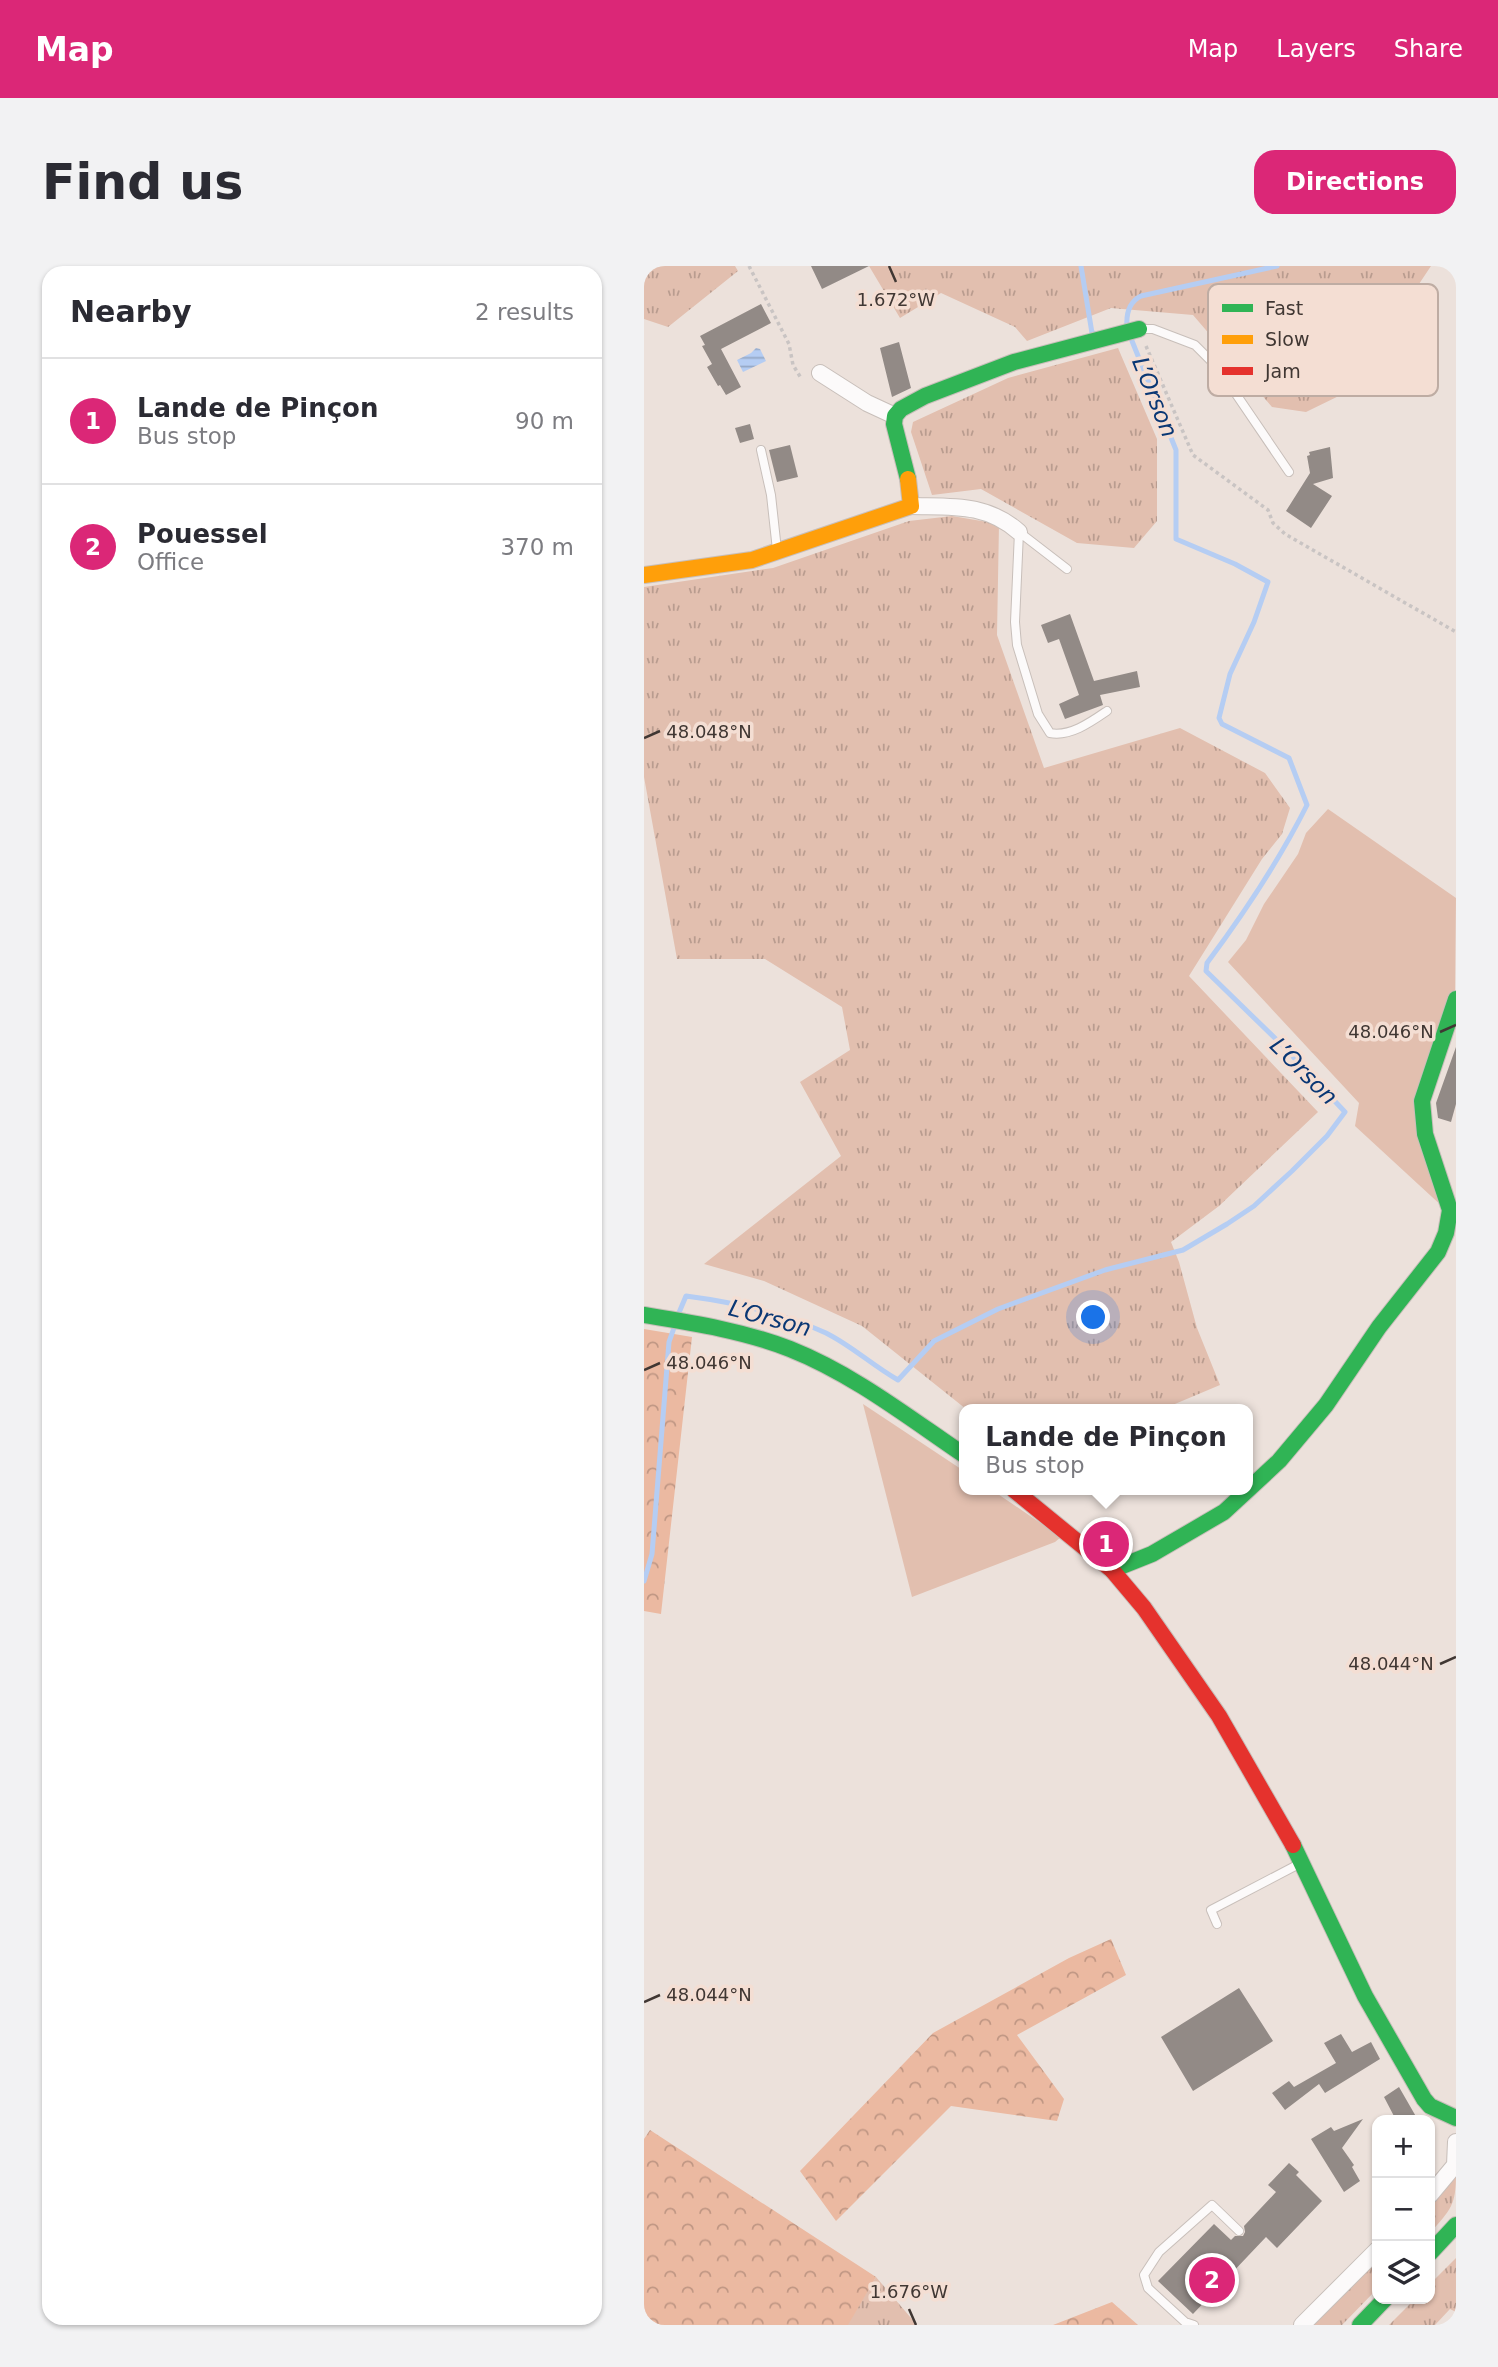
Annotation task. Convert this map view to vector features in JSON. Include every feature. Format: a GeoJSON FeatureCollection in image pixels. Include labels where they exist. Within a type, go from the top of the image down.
{"type":"FeatureCollection","features":[{"type":"Feature","properties":{"kind":"street"},"geometry":{"type":"LineString","coordinates":[[895,416],[911,403],[1014,362],[1139,328]]}},
{"type":"Feature","properties":{"kind":"street"},"geometry":{"type":"LineString","coordinates":[[820,373],[867,403],[895,416]]}},
{"type":"Feature","properties":{"kind":"street"},"geometry":{"type":"LineString","coordinates":[[895,416],[895,435],[907,474],[911,506]]}},
{"type":"Feature","properties":{"kind":"street"},"geometry":{"type":"LineString","coordinates":[[644,575],[752,560],[911,506],[956,507],[988,512],[1005,520],[1019,532]]}},
{"type":"Feature","properties":{"kind":"street"},"geometry":{"type":"LineString","coordinates":[[1253,1485],[1279,1461],[1326,1405],[1379,1327],[1438,1252],[1446,1233],[1450,1210],[1425,1134],[1422,1101],[1456,999]]}},
{"type":"Feature","properties":{"kind":"street"},"geometry":{"type":"LineString","coordinates":[[644,1315],[737,1332],[791,1350],[851,1379],[959,1452]]}},
{"type":"Feature","properties":{"kind":"street"},"geometry":{"type":"LineString","coordinates":[[1020,1495],[1112,1570],[1144,1608],[1219,1716],[1276,1813],[1365,1996],[1409,2076],[1430,2106],[1456,2118]]}},
{"type":"Feature","properties":{"kind":"street"},"geometry":{"type":"LineString","coordinates":[[1112,1570],[1152,1554],[1224,1512],[1242,1495]]}},
{"type":"Feature","properties":{"kind":"street"},"geometry":{"type":"LineString","coordinates":[[1435,2189],[1455,2165],[1456,2142]]}},
{"type":"Feature","properties":{"kind":"street"},"geometry":{"type":"LineString","coordinates":[[1435,2247],[1456,2225]]}},
{"type":"Feature","properties":{"kind":"street"},"geometry":{"type":"LineString","coordinates":[[1302,2325],[1372,2255]]}},
{"type":"Feature","properties":{"kind":"street"},"geometry":{"type":"LineString","coordinates":[[1360,2325],[1380,2304]]}},
{"type":"Feature","properties":{"kind":"lane"},"geometry":{"type":"LineString","coordinates":[[1139,328],[1153,329],[1195,345],[1208,358]]}},
{"type":"Feature","properties":{"kind":"lane"},"geometry":{"type":"LineString","coordinates":[[1237,396],[1289,472]]}},
{"type":"Feature","properties":{"kind":"lane"},"geometry":{"type":"LineString","coordinates":[[761,450],[771,495],[777,553]]}},
{"type":"Feature","properties":{"kind":"lane"},"geometry":{"type":"LineString","coordinates":[[1019,532],[1067,569]]}},
{"type":"Feature","properties":{"kind":"lane"},"geometry":{"type":"LineString","coordinates":[[1019,532],[1015,622],[1017,645],[1038,714],[1050,733],[1057,735],[1079,727],[1107,711]]}},
{"type":"Feature","properties":{"kind":"lane"},"geometry":{"type":"LineString","coordinates":[[1217,1924],[1211,1910],[1302,1863]]}},
{"type":"Feature","properties":{"kind":"lane"},"geometry":{"type":"LineString","coordinates":[[1194,2325],[1185,2322],[1148,2288],[1144,2275],[1159,2252],[1212,2205],[1239,2231]]}},
{"type":"Feature","properties":{"kind":"path"},"geometry":{"type":"LineString","coordinates":[[749,266],[789,344],[793,365],[801,378]]}},
{"type":"Feature","properties":{"kind":"path"},"geometry":{"type":"LineString","coordinates":[[1139,328],[1192,455],[1268,510],[1273,523],[1285,534],[1456,632]]}},
{"type":"Feature","properties":{"kind":"green space"},"geometry":{"type":"Polygon","coordinates":[[[644,266],[735,266],[738,271],[668,327],[644,319],[644,266]]]}},
{"type":"Feature","properties":{"kind":"green space"},"geometry":{"type":"Polygon","coordinates":[[[869,266],[1431,266],[1419,284],[1208,284],[1208,332],[1193,315],[1111,308],[1027,341],[1015,327],[941,293],[900,318],[869,266]]]}},
{"type":"Feature","properties":{"kind":"green space"},"geometry":{"type":"Polygon","coordinates":[[[1118,348],[1157,439],[1157,521],[1134,548],[1077,543],[981,489],[932,495],[911,432],[913,422],[1008,378],[1118,348]]]}},
{"type":"Feature","properties":{"kind":"green space"},"geometry":{"type":"Polygon","coordinates":[[[1263,396],[1339,396],[1306,412],[1272,407],[1263,396]]]}},
{"type":"Feature","properties":{"kind":"green space"},"geometry":{"type":"Polygon","coordinates":[[[952,516],[999,524],[997,635],[1044,768],[1180,728],[1265,773],[1290,808],[1282,834],[1262,859],[1189,976],[1318,1112],[1219,1206],[1171,1242],[1197,1328],[1220,1385],[1175,1404],[960,1404],[862,1326],[764,1281],[704,1264],[841,1156],[800,1082],[850,1050],[842,1007],[765,959],[677,959],[644,777],[644,587],[773,568],[909,521],[952,516]]]}},
{"type":"Feature","properties":{"kind":"green space"},"geometry":{"type":"Polygon","coordinates":[[[1328,809],[1456,898],[1455,991],[1422,1082],[1444,1208],[1355,1126],[1359,1103],[1228,962],[1246,940],[1264,904],[1298,854],[1306,833],[1328,809]]]}},
{"type":"Feature","properties":{"kind":"green space"},"geometry":{"type":"Polygon","coordinates":[[[644,1329],[692,1337],[661,1614],[644,1611],[644,1329]]]}},
{"type":"Feature","properties":{"kind":"green space"},"geometry":{"type":"Polygon","coordinates":[[[863,1404],[959,1468],[959,1495],[999,1495],[1061,1537],[1055,1542],[912,1597],[863,1404]]]}},
{"type":"Feature","properties":{"kind":"green space"},"geometry":{"type":"Polygon","coordinates":[[[1111,1939],[1126,1975],[1017,2035],[1064,2099],[1057,2121],[951,2106],[836,2221],[800,2171],[933,2033],[1069,1958],[1111,1939]]]}},
{"type":"Feature","properties":{"kind":"green space"},"geometry":{"type":"Polygon","coordinates":[[[650,2130],[876,2277],[848,2325],[648,2325],[644,2322],[644,2139],[650,2130]]]}},
{"type":"Feature","properties":{"kind":"green space"},"geometry":{"type":"Polygon","coordinates":[[[1456,2173],[1451,2206],[1435,2227],[1435,2196],[1456,2173]]]}},
{"type":"Feature","properties":{"kind":"green space"},"geometry":{"type":"Polygon","coordinates":[[[1456,2258],[1456,2312],[1450,2309],[1435,2325],[1389,2325],[1410,2304],[1435,2304],[1435,2279],[1456,2258]]]}},
{"type":"Feature","properties":{"kind":"green space"},"geometry":{"type":"Polygon","coordinates":[[[1372,2261],[1372,2294],[1342,2325],[1310,2325],[1372,2261]]]}},
{"type":"Feature","properties":{"kind":"green space"},"geometry":{"type":"Polygon","coordinates":[[[876,2277],[917,2325],[846,2325],[876,2277]]]}},
{"type":"Feature","properties":{"kind":"green space"},"geometry":{"type":"Polygon","coordinates":[[[1112,2302],[1138,2325],[1053,2325],[1112,2302]]]}},
{"type":"Feature","properties":{"kind":"water"},"geometry":{"type":"Polygon","coordinates":[[[756,348],[760,349],[766,361],[743,372],[737,360],[756,348]]]}},
{"type":"Feature","properties":{"kind":"building"},"geometry":{"type":"Polygon","coordinates":[[[811,266],[869,266],[822,289],[811,266]]]}},
{"type":"Feature","properties":{"kind":"building"},"geometry":{"type":"Polygon","coordinates":[[[761,304],[771,323],[721,349],[741,387],[726,395],[707,367],[712,364],[702,346],[705,345],[700,336],[761,304]]]}},
{"type":"Feature","properties":{"kind":"building"},"geometry":{"type":"Polygon","coordinates":[[[899,342],[911,388],[892,397],[880,348],[899,342]]]}},
{"type":"Feature","properties":{"kind":"building"},"geometry":{"type":"Polygon","coordinates":[[[750,424],[754,439],[740,443],[735,428],[750,424]]]}},
{"type":"Feature","properties":{"kind":"building"},"geometry":{"type":"Polygon","coordinates":[[[790,445],[798,477],[777,482],[769,450],[790,445]]]}},
{"type":"Feature","properties":{"kind":"building"},"geometry":{"type":"Polygon","coordinates":[[[1330,447],[1333,478],[1313,484],[1332,496],[1311,528],[1286,511],[1310,473],[1307,456],[1310,455],[1309,452],[1330,447]]]}},
{"type":"Feature","properties":{"kind":"building"},"geometry":{"type":"Polygon","coordinates":[[[1070,614],[1094,681],[1137,671],[1140,687],[1100,695],[1103,705],[1065,719],[1059,704],[1079,695],[1059,639],[1048,643],[1041,625],[1070,614]]]}},
{"type":"Feature","properties":{"kind":"building"},"geometry":{"type":"Polygon","coordinates":[[[1456,1047],[1456,1104],[1451,1122],[1438,1118],[1436,1103],[1456,1047]]]}},
{"type":"Feature","properties":{"kind":"building"},"geometry":{"type":"Polygon","coordinates":[[[1239,1988],[1273,2041],[1193,2091],[1161,2037],[1239,1988]]]}},
{"type":"Feature","properties":{"kind":"building"},"geometry":{"type":"Polygon","coordinates":[[[1341,2034],[1352,2052],[1371,2042],[1380,2059],[1325,2093],[1319,2084],[1285,2110],[1272,2093],[1289,2081],[1294,2087],[1336,2063],[1324,2043],[1341,2034]]]}},
{"type":"Feature","properties":{"kind":"building"},"geometry":{"type":"Polygon","coordinates":[[[1399,2087],[1415,2115],[1393,2115],[1384,2097],[1399,2087]]]}},
{"type":"Feature","properties":{"kind":"building"},"geometry":{"type":"Polygon","coordinates":[[[1363,2119],[1342,2148],[1354,2165],[1352,2167],[1360,2181],[1344,2192],[1311,2139],[1331,2127],[1334,2131],[1363,2119]]]}},
{"type":"Feature","properties":{"kind":"building"},"geometry":{"type":"Polygon","coordinates":[[[1289,2163],[1299,2172],[1296,2175],[1322,2201],[1277,2248],[1266,2237],[1193,2314],[1158,2281],[1214,2224],[1231,2240],[1235,2236],[1243,2236],[1244,2226],[1276,2192],[1268,2185],[1289,2163]]]}},
{"type":"Feature","properties":{"kind":"waterway"},"geometry":{"type":"LineString","coordinates":[[1081,266],[1094,333]]}},
{"type":"Feature","properties":{"kind":"waterway","name":"L’Orson"},"geometry":{"type":"LineString","coordinates":[[1127,327],[1129,309],[1141,296],[1277,266]]}},
{"type":"Feature","properties":{"kind":"waterway","name":"L’Orson"},"geometry":{"type":"LineString","coordinates":[[678,1315],[686,1296],[775,1314],[826,1333],[898,1380],[934,1341],[998,1309],[1105,1270],[1183,1250],[1227,1224],[1254,1206],[1292,1171],[1327,1136],[1345,1112],[1284,1047],[1206,971],[1207,963],[1261,886],[1307,805],[1289,758],[1222,724],[1219,718],[1230,674],[1254,622],[1268,582],[1235,564],[1176,539],[1176,450],[1130,336]]}},
{"type":"Feature","properties":{"kind":"waterway","name":"L’Orson"},"geometry":{"type":"LineString","coordinates":[[644,1581],[652,1554],[669,1342],[675,1325]]}},
{"type":"Feature","properties":{"kind":"traffic: fast"},"geometry":{"type":"LineString","coordinates":[[908,479],[894,424],[895,416],[901,409],[925,396],[1014,362],[1139,329]]}},
{"type":"Feature","properties":{"kind":"traffic: fast"},"geometry":{"type":"LineString","coordinates":[[1253,1485],[1279,1461],[1326,1405],[1379,1327],[1438,1252],[1446,1233],[1450,1210],[1425,1134],[1422,1101],[1456,999]]}},
{"type":"Feature","properties":{"kind":"traffic: fast"},"geometry":{"type":"LineString","coordinates":[[644,1315],[737,1332],[790,1349],[836,1371],[880,1397],[959,1452]]}},
{"type":"Feature","properties":{"kind":"traffic: fast"},"geometry":{"type":"LineString","coordinates":[[1112,1570],[1152,1554],[1224,1512],[1242,1495]]}},
{"type":"Feature","properties":{"kind":"traffic: fast"},"geometry":{"type":"LineString","coordinates":[[1293,1845],[1365,1996],[1424,2099],[1430,2106],[1456,2118]]}},
{"type":"Feature","properties":{"kind":"traffic: fast"},"geometry":{"type":"LineString","coordinates":[[1435,2248],[1456,2225]]}},
{"type":"Feature","properties":{"kind":"traffic: fast"},"geometry":{"type":"LineString","coordinates":[[1360,2325],[1380,2304]]}},
{"type":"Feature","properties":{"kind":"traffic: slow"},"geometry":{"type":"LineString","coordinates":[[644,575],[752,560],[911,506],[908,479]]}},
{"type":"Feature","properties":{"kind":"traffic: jam"},"geometry":{"type":"LineString","coordinates":[[1020,1495],[1112,1570],[1144,1608],[1219,1716],[1293,1845]]}},
{"type":"Feature","properties":{"kind":"place","name":"Lande de Pinçon"},"geometry":{"type":"Point","coordinates":[1106,1544]}},
{"type":"Feature","properties":{"kind":"place","name":"Pouessel"},"geometry":{"type":"Point","coordinates":[1212,2280]}}]}
